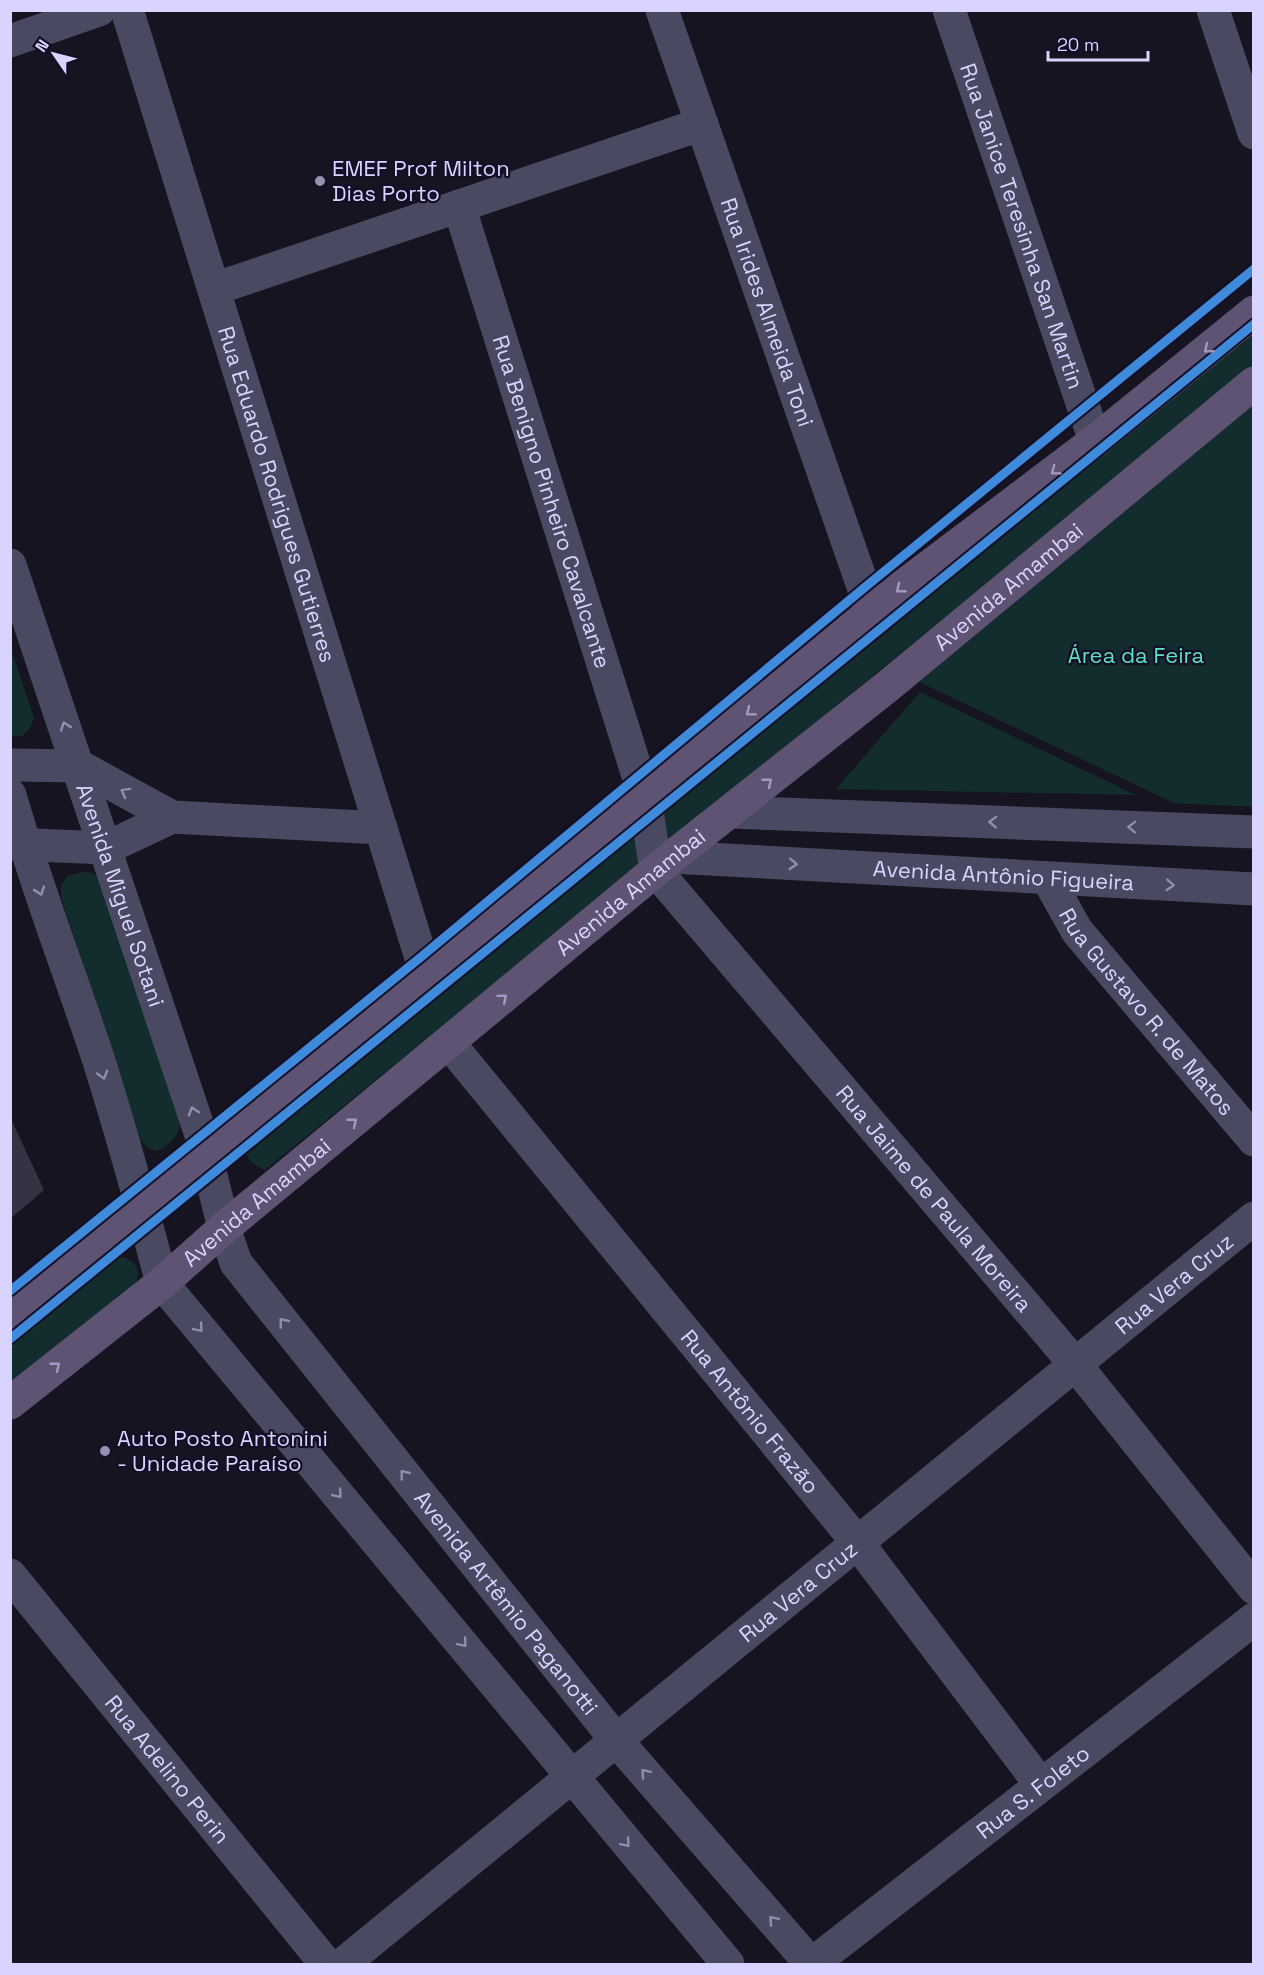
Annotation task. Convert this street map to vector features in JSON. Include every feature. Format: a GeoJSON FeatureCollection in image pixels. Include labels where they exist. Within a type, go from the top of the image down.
{"type":"FeatureCollection","features":[{"type":"Feature","properties":{"kind":"main road"},"geometry":{"type":"LineString","coordinates":[[10,1320],[872,612],[1095,441],[1254,312]]}},
{"type":"Feature","properties":{"kind":"main road","name":"Avenida Amambai"},"geometry":{"type":"LineString","coordinates":[[10,1402],[162,1283],[224,1228],[664,864],[897,678],[1254,383]]}},
{"type":"Feature","properties":{"kind":"street"},"geometry":{"type":"LineString","coordinates":[[10,41],[99,10]]}},
{"type":"Feature","properties":{"kind":"street","name":"Rua Eduardo Rodrigues Gutierres"},"geometry":{"type":"LineString","coordinates":[[127,10],[427,976]]}},
{"type":"Feature","properties":{"kind":"street","name":"Rua Irides Almeida Toni"},"geometry":{"type":"LineString","coordinates":[[662,10],[872,612]]}},
{"type":"Feature","properties":{"kind":"street","name":"Rua Janice Teresinha San Martin"},"geometry":{"type":"LineString","coordinates":[[949,10],[1095,441]]}},
{"type":"Feature","properties":{"kind":"street"},"geometry":{"type":"LineString","coordinates":[[1213,10],[1254,133]]}},
{"type":"Feature","properties":{"kind":"street"},"geometry":{"type":"LineString","coordinates":[[214,289],[702,124]]}},
{"type":"Feature","properties":{"kind":"street","name":"Rua Benigno Pinheiro Cavalcante"},"geometry":{"type":"LineString","coordinates":[[459,206],[645,798]]}},
{"type":"Feature","properties":{"kind":"street","name":"Avenida Miguel Sotani"},"geometry":{"type":"LineString","coordinates":[[10,565],[79,766],[207,1157],[224,1228]]}},
{"type":"Feature","properties":{"kind":"street"},"geometry":{"type":"LineString","coordinates":[[10,765],[79,766],[172,817],[381,828]]}},
{"type":"Feature","properties":{"kind":"street"},"geometry":{"type":"LineString","coordinates":[[10,795],[17,845],[97,1056],[143,1210],[162,1283],[728,1965]]}},
{"type":"Feature","properties":{"kind":"street"},"geometry":{"type":"LineString","coordinates":[[645,798],[664,864]]}},
{"type":"Feature","properties":{"kind":"street"},"geometry":{"type":"LineString","coordinates":[[730,812],[1254,832]]}},
{"type":"Feature","properties":{"kind":"street"},"geometry":{"type":"LineString","coordinates":[[752,862],[764,813]]}},
{"type":"Feature","properties":{"kind":"street"},"geometry":{"type":"LineString","coordinates":[[17,845],[106,848],[172,817]]}},
{"type":"Feature","properties":{"kind":"street","name":"Avenida Antônio Figueira"},"geometry":{"type":"LineString","coordinates":[[664,864],[752,862],[1254,889]]}},
{"type":"Feature","properties":{"kind":"street","name":"Rua Jaime de Paula Moreira"},"geometry":{"type":"LineString","coordinates":[[664,864],[1075,1364],[1254,1588]]}},
{"type":"Feature","properties":{"kind":"street","name":"Rua Gustavo R. de Matos"},"geometry":{"type":"LineString","coordinates":[[1048,879],[1077,931],[1254,1140]]}},
{"type":"Feature","properties":{"kind":"street","name":"Rua Antônio Frazão"},"geometry":{"type":"LineString","coordinates":[[449,1043],[857,1542],[1041,1785]]}},
{"type":"Feature","properties":{"kind":"street","name":"Rua Vera Cruz"},"geometry":{"type":"LineString","coordinates":[[342,1965],[1254,1218]]}},
{"type":"Feature","properties":{"kind":"street","name":"Avenida Artêmio Paganotti"},"geometry":{"type":"LineString","coordinates":[[224,1228],[236,1263],[616,1740],[812,1965]]}},
{"type":"Feature","properties":{"kind":"street","name":"Rua Adelino Perin"},"geometry":{"type":"LineString","coordinates":[[10,1575],[326,1965]]}},
{"type":"Feature","properties":{"kind":"street","name":"Rua S. Foleto"},"geometry":{"type":"LineString","coordinates":[[812,1965],[1254,1619]]}},
{"type":"Feature","properties":{"kind":"green space"},"geometry":{"type":"Polygon","coordinates":[[[1253,328],[1253,367],[265,1170],[249,1159],[244,1151],[243,1140],[1253,328]]]}},
{"type":"Feature","properties":{"kind":"green space","name":"Área da Feira"},"geometry":{"type":"Polygon","coordinates":[[[1253,404],[1253,807],[1174,803],[919,682],[1253,404]]]}},
{"type":"Feature","properties":{"kind":"green space"},"geometry":{"type":"Polygon","coordinates":[[[10,645],[34,718],[30,728],[22,736],[11,736],[10,645]]]}},
{"type":"Feature","properties":{"kind":"green space"},"geometry":{"type":"Polygon","coordinates":[[[920,692],[1136,795],[836,789],[920,692]]]}},
{"type":"Feature","properties":{"kind":"green space"},"geometry":{"type":"Polygon","coordinates":[[[85,871],[96,875],[105,886],[181,1120],[174,1139],[157,1151],[147,1147],[139,1138],[61,897],[61,886],[68,876],[85,871]]]}},
{"type":"Feature","properties":{"kind":"green space"},"geometry":{"type":"Polygon","coordinates":[[[123,1257],[133,1262],[138,1270],[136,1285],[11,1385],[11,1341],[112,1259],[123,1257]]]}},
{"type":"Feature","properties":{"kind":"building"},"geometry":{"type":"Polygon","coordinates":[[[10,1117],[44,1190],[10,1219],[10,1117]]]}},
{"type":"Feature","properties":{"kind":"cycle path"},"geometry":{"type":"LineString","coordinates":[[10,1291],[421,957],[864,588],[1254,269]]}},
{"type":"Feature","properties":{"kind":"cycle path"},"geometry":{"type":"LineString","coordinates":[[10,1339],[1254,324]]}},
{"type":"Feature","properties":{"kind":"place","name":"EMEF Prof Milton Dias Porto"},"geometry":{"type":"Point","coordinates":[320,181]}},
{"type":"Feature","properties":{"kind":"place","name":"Auto Posto Antonini - Unidade Paraíso"},"geometry":{"type":"Point","coordinates":[105,1451]}}]}
